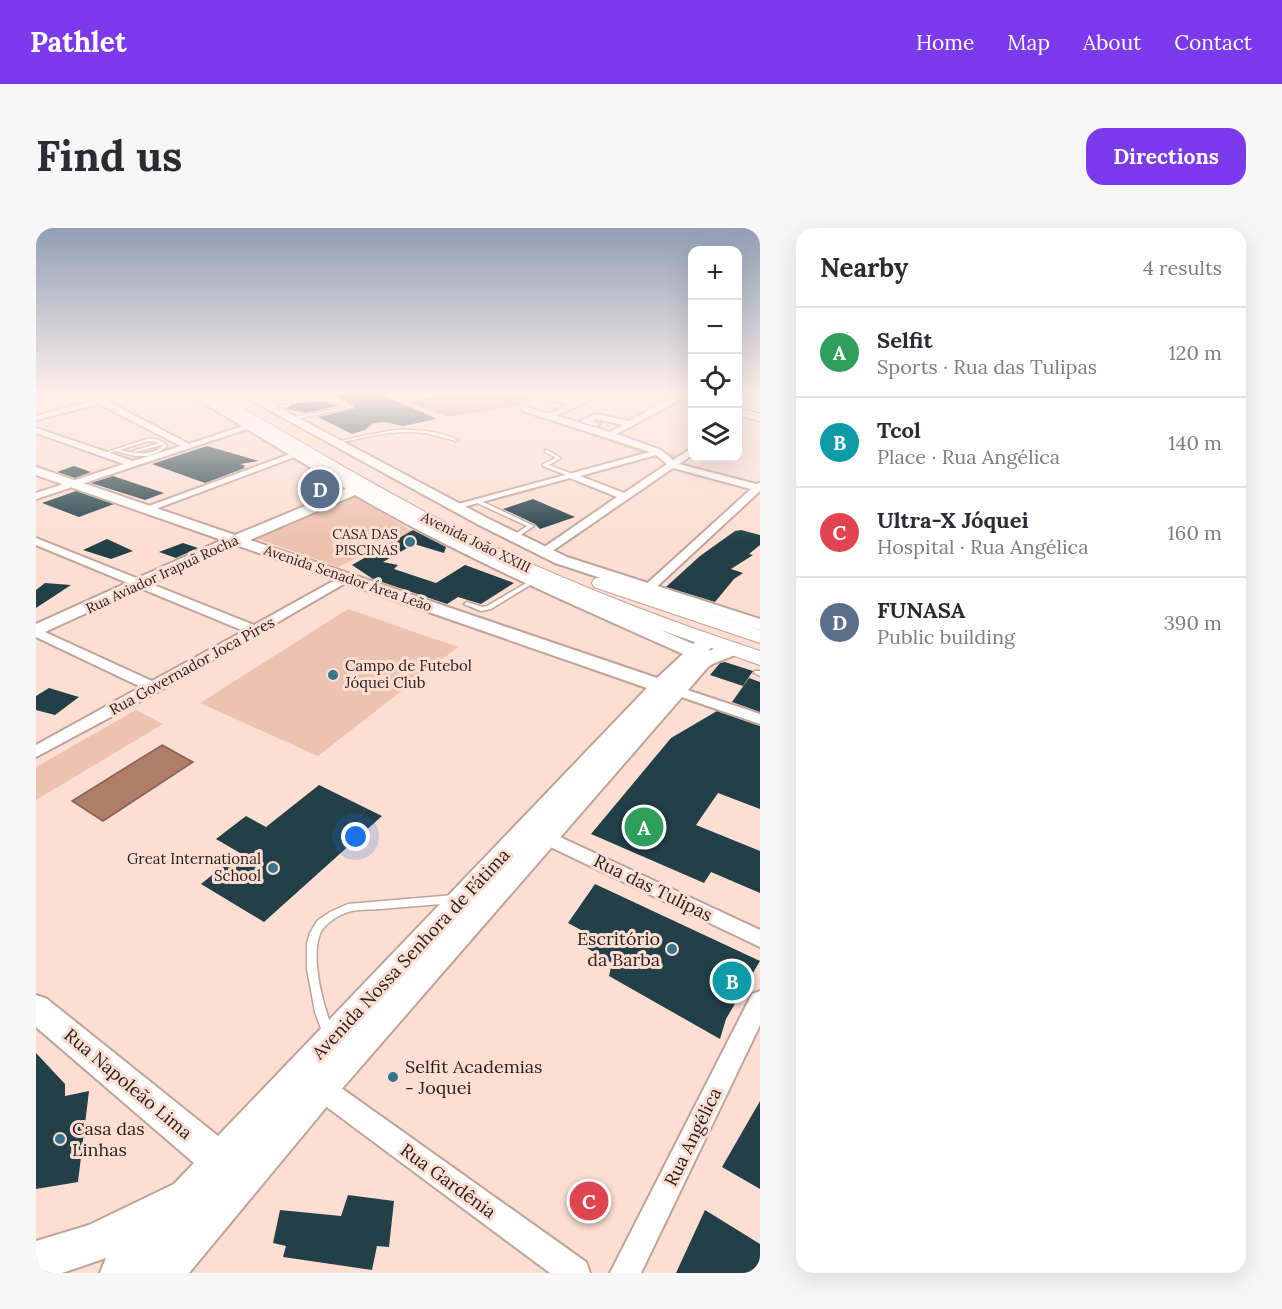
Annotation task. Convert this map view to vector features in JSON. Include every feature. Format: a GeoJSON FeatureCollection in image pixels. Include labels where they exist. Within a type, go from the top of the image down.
{"type":"FeatureCollection","features":[{"type":"Feature","properties":{"kind":"main road","name":"Avenida João XXIII"},"geometry":{"type":"LineString","coordinates":[[310,443],[373,481],[482,526],[550,563],[603,584],[760,637]]}},
{"type":"Feature","properties":{"kind":"main road","name":"Avenida João XXIII"},"geometry":{"type":"LineString","coordinates":[[373,481],[416,518],[759,669]]}},
{"type":"Feature","properties":{"kind":"main road"},"geometry":{"type":"LineString","coordinates":[[562,595],[704,643],[731,637],[760,642]]}},
{"type":"Feature","properties":{"kind":"street"},"geometry":{"type":"LineString","coordinates":[[72,443],[132,464]]}},
{"type":"Feature","properties":{"kind":"street"},"geometry":{"type":"LineString","coordinates":[[181,443],[187,446]]}},
{"type":"Feature","properties":{"kind":"street"},"geometry":{"type":"LineString","coordinates":[[36,496],[198,443]]}},
{"type":"Feature","properties":{"kind":"street","name":"Avenida João XXIII"},"geometry":{"type":"LineString","coordinates":[[275,443],[296,455],[456,506],[482,526],[514,537],[583,569],[760,625]]}},
{"type":"Feature","properties":{"kind":"street","name":"Avenida João XXIII"},"geometry":{"type":"LineString","coordinates":[[334,443],[373,481]]}},
{"type":"Feature","properties":{"kind":"street"},"geometry":{"type":"LineString","coordinates":[[608,443],[646,458]]}},
{"type":"Feature","properties":{"kind":"street"},"geometry":{"type":"LineString","coordinates":[[637,443],[658,452],[673,465],[759,488]]}},
{"type":"Feature","properties":{"kind":"street"},"geometry":{"type":"LineString","coordinates":[[456,506],[646,458],[658,452]]}},
{"type":"Feature","properties":{"kind":"street"},"geometry":{"type":"LineString","coordinates":[[544,552],[625,497],[645,473],[673,465],[688,454]]}},
{"type":"Feature","properties":{"kind":"street"},"geometry":{"type":"LineString","coordinates":[[146,509],[296,455]]}},
{"type":"Feature","properties":{"kind":"street"},"geometry":{"type":"LineString","coordinates":[[620,464],[645,473]]}},
{"type":"Feature","properties":{"kind":"street","name":"Avenida Senador Área Leão"},"geometry":{"type":"LineString","coordinates":[[36,471],[67,485],[541,649],[760,719]]}},
{"type":"Feature","properties":{"kind":"street"},"geometry":{"type":"LineString","coordinates":[[573,476],[625,497]]}},
{"type":"Feature","properties":{"kind":"street","name":"Avenida Senador Área Leão"},"geometry":{"type":"LineString","coordinates":[[36,478],[146,509],[231,542]]}},
{"type":"Feature","properties":{"kind":"street","name":"Rua Aviador Irapuã Rocha"},"geometry":{"type":"LineString","coordinates":[[36,631],[231,542],[373,481]]}},
{"type":"Feature","properties":{"kind":"street"},"geometry":{"type":"LineString","coordinates":[[647,589],[759,488]]}},
{"type":"Feature","properties":{"kind":"street","name":"Avenida João XXIII"},"geometry":{"type":"LineString","coordinates":[[416,518],[562,595]]}},
{"type":"Feature","properties":{"kind":"street"},"geometry":{"type":"LineString","coordinates":[[36,541],[256,631]]}},
{"type":"Feature","properties":{"kind":"street","name":"Rua Governador Joca Pires"},"geometry":{"type":"LineString","coordinates":[[36,752],[343,581]]}},
{"type":"Feature","properties":{"kind":"street"},"geometry":{"type":"LineString","coordinates":[[36,631],[154,688]]}},
{"type":"Feature","properties":{"kind":"street","name":"Avenida Nossa Senhora de Fátima"},"geometry":{"type":"LineString","coordinates":[[163,1273],[321,1088],[547,837],[704,643]]}},
{"type":"Feature","properties":{"kind":"street","name":"Avenida Nossa Senhora de Fátima"},"geometry":{"type":"LineString","coordinates":[[120,1273],[220,1161],[463,898],[664,690]]}},
{"type":"Feature","properties":{"kind":"street","name":"Rua das Tulipas"},"geometry":{"type":"LineString","coordinates":[[547,837],[760,939]]}},
{"type":"Feature","properties":{"kind":"street","name":"Rua Angélica"},"geometry":{"type":"LineString","coordinates":[[625,1273],[760,1001]]}},
{"type":"Feature","properties":{"kind":"street","name":"Rua Napoleão Lima"},"geometry":{"type":"LineString","coordinates":[[36,1008],[220,1161]]}},
{"type":"Feature","properties":{"kind":"street","name":"Rua Gardênia"},"geometry":{"type":"LineString","coordinates":[[321,1088],[575,1273]]}},
{"type":"Feature","properties":{"kind":"street"},"geometry":{"type":"LineString","coordinates":[[36,1261],[95,1243],[147,1218],[191,1193]]}},
{"type":"Feature","properties":{"kind":"lane"},"geometry":{"type":"LineString","coordinates":[[103,454],[138,443]]}},
{"type":"Feature","properties":{"kind":"lane"},"geometry":{"type":"LineString","coordinates":[[116,450],[129,453],[161,443]]}},
{"type":"Feature","properties":{"kind":"lane"},"geometry":{"type":"LineString","coordinates":[[547,451],[559,458],[545,465],[573,476]]}},
{"type":"Feature","properties":{"kind":"lane"},"geometry":{"type":"LineString","coordinates":[[477,501],[531,526],[514,537]]}},
{"type":"Feature","properties":{"kind":"lane"},"geometry":{"type":"LineString","coordinates":[[467,604],[481,609],[489,608],[533,581]]}},
{"type":"Feature","properties":{"kind":"lane"},"geometry":{"type":"LineString","coordinates":[[332,1041],[322,1016],[313,967],[314,935],[322,923],[333,914],[348,908],[463,898]]}},
{"type":"Feature","properties":{"kind":"shaded area"},"geometry":{"type":"Polygon","coordinates":[[[613,443],[637,443],[682,456],[670,464],[613,443]]]}},
{"type":"Feature","properties":{"kind":"shaded area"},"geometry":{"type":"Polygon","coordinates":[[[354,496],[412,531],[338,567],[258,539],[354,496]]]}},
{"type":"Feature","properties":{"kind":"shaded area","name":"Campo de Futebol Jóquei Club"},"geometry":{"type":"Polygon","coordinates":[[[348,609],[458,647],[318,756],[200,703],[348,609]]]}},
{"type":"Feature","properties":{"kind":"shaded area"},"geometry":{"type":"Polygon","coordinates":[[[136,710],[163,724],[36,800],[36,767],[136,710]]]}},
{"type":"Feature","properties":{"kind":"shaded area"},"geometry":{"type":"Polygon","coordinates":[[[162,745],[193,762],[103,821],[72,801],[162,745]]]}},
{"type":"Feature","properties":{"kind":"building"},"geometry":{"type":"Polygon","coordinates":[[[207,446],[259,461],[240,464],[246,466],[243,467],[245,468],[205,483],[152,464],[207,446]]]}},
{"type":"Feature","properties":{"kind":"building"},"geometry":{"type":"Polygon","coordinates":[[[74,466],[91,472],[75,478],[57,472],[74,466]]]}},
{"type":"Feature","properties":{"kind":"building"},"geometry":{"type":"Polygon","coordinates":[[[113,476],[164,493],[145,500],[91,483],[113,476]]]}},
{"type":"Feature","properties":{"kind":"building"},"geometry":{"type":"Polygon","coordinates":[[[76,491],[114,504],[79,517],[42,503],[76,491]]]}},
{"type":"Feature","properties":{"kind":"building"},"geometry":{"type":"Polygon","coordinates":[[[533,499],[575,517],[540,529],[535,524],[503,509],[533,499]]]}},
{"type":"Feature","properties":{"kind":"building"},"geometry":{"type":"Polygon","coordinates":[[[413,530],[446,547],[444,553],[414,544],[383,562],[398,565],[394,569],[436,583],[465,565],[514,583],[481,604],[458,597],[447,604],[373,579],[352,565],[413,530]]]}},
{"type":"Feature","properties":{"kind":"building"},"geometry":{"type":"Polygon","coordinates":[[[741,530],[760,535],[760,545],[749,554],[753,555],[731,569],[743,573],[734,579],[715,602],[666,587],[700,556],[735,531],[741,530]]]}},
{"type":"Feature","properties":{"kind":"building"},"geometry":{"type":"Polygon","coordinates":[[[107,539],[133,551],[111,559],[83,550],[107,539]]]}},
{"type":"Feature","properties":{"kind":"building"},"geometry":{"type":"Polygon","coordinates":[[[183,543],[198,548],[176,558],[159,552],[183,543]]]}},
{"type":"Feature","properties":{"kind":"building"},"geometry":{"type":"Polygon","coordinates":[[[45,583],[71,585],[36,608],[36,590],[45,583]]]}},
{"type":"Feature","properties":{"kind":"building"},"geometry":{"type":"Polygon","coordinates":[[[725,662],[753,671],[743,686],[710,675],[720,663],[725,662]]]}},
{"type":"Feature","properties":{"kind":"building"},"geometry":{"type":"Polygon","coordinates":[[[749,678],[760,682],[760,712],[732,702],[749,678]]]}},
{"type":"Feature","properties":{"kind":"building"},"geometry":{"type":"Polygon","coordinates":[[[49,688],[79,697],[55,715],[36,710],[36,696],[49,688]]]}},
{"type":"Feature","properties":{"kind":"building"},"geometry":{"type":"Polygon","coordinates":[[[717,711],[760,726],[760,809],[718,793],[696,825],[760,851],[760,893],[711,872],[704,883],[591,834],[671,738],[717,711]]]}},
{"type":"Feature","properties":{"kind":"building","name":"Great International School"},"geometry":{"type":"Polygon","coordinates":[[[319,785],[382,816],[264,922],[201,884],[240,853],[216,839],[246,816],[266,827],[319,785]]]}},
{"type":"Feature","properties":{"kind":"building"},"geometry":{"type":"Polygon","coordinates":[[[595,884],[760,961],[726,1019],[720,1039],[609,976],[612,963],[587,948],[594,937],[568,923],[595,884]]]}},
{"type":"Feature","properties":{"kind":"building","name":"Casa das Linhas"},"geometry":{"type":"Polygon","coordinates":[[[36,1053],[65,1084],[65,1096],[89,1091],[78,1182],[36,1189],[36,1053]]]}},
{"type":"Feature","properties":{"kind":"building"},"geometry":{"type":"Polygon","coordinates":[[[760,1101],[760,1189],[722,1167],[760,1101]]]}},
{"type":"Feature","properties":{"kind":"building"},"geometry":{"type":"Polygon","coordinates":[[[348,1195],[394,1201],[389,1247],[377,1246],[372,1270],[283,1257],[286,1246],[273,1243],[280,1210],[341,1216],[348,1195]]]}},
{"type":"Feature","properties":{"kind":"building"},"geometry":{"type":"Polygon","coordinates":[[[705,1210],[760,1244],[760,1273],[676,1273],[705,1210]]]}},
{"type":"Feature","properties":{"kind":"place","name":"FUNASA"},"geometry":{"type":"Point","coordinates":[320,489]}},
{"type":"Feature","properties":{"kind":"place","name":"CASA DAS PISCINAS"},"geometry":{"type":"Point","coordinates":[410,542]}},
{"type":"Feature","properties":{"kind":"place","name":"Campo de Futebol Jóquei Club"},"geometry":{"type":"Point","coordinates":[333,675]}},
{"type":"Feature","properties":{"kind":"place","name":"Selfit"},"geometry":{"type":"Point","coordinates":[644,827]}},
{"type":"Feature","properties":{"kind":"place","name":"Great International School"},"geometry":{"type":"Point","coordinates":[273,868]}},
{"type":"Feature","properties":{"kind":"place","name":"Escritório da Barba"},"geometry":{"type":"Point","coordinates":[672,949]}},
{"type":"Feature","properties":{"kind":"place","name":"Tcol"},"geometry":{"type":"Point","coordinates":[732,981]}},
{"type":"Feature","properties":{"kind":"place","name":"Selfit Academias - Joquei"},"geometry":{"type":"Point","coordinates":[393,1077]}},
{"type":"Feature","properties":{"kind":"place","name":"Casa das Linhas"},"geometry":{"type":"Point","coordinates":[60,1139]}},
{"type":"Feature","properties":{"kind":"place","name":"Ultra-X Jóquei"},"geometry":{"type":"Point","coordinates":[589,1201]}}]}
